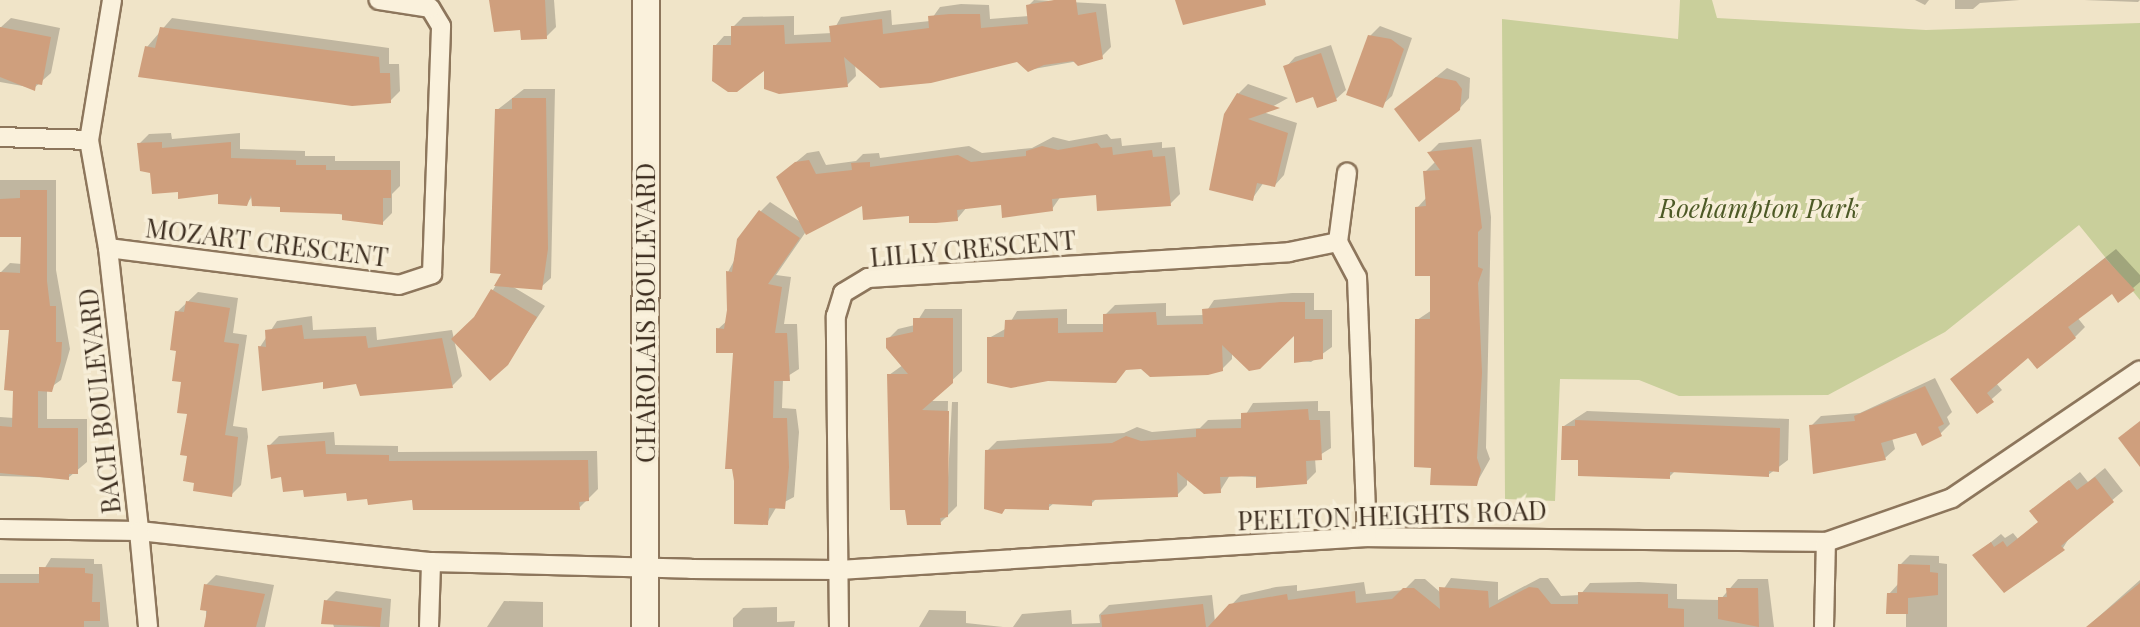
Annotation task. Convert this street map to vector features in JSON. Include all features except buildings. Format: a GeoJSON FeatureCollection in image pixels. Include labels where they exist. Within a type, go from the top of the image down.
{"type":"FeatureCollection","features":[{"type":"Feature","properties":{"kind":"street","name":"BACH BOULEVARD"},"geometry":{"type":"LineString","coordinates":[[112,0],[89,140],[108,248],[139,531],[431,562],[646,569]]}},
{"type":"Feature","properties":{"kind":"street","name":"MOZART CRESCENT"},"geometry":{"type":"LineString","coordinates":[[108,248],[399,285],[432,274],[441,26],[430,8],[379,0]]}},
{"type":"Feature","properties":{"kind":"street","name":"CHAROLAIS BOULEVARD"},"geometry":{"type":"LineString","coordinates":[[645,627],[646,0]]}},
{"type":"Feature","properties":{"kind":"street"},"geometry":{"type":"LineString","coordinates":[[0,137],[89,140]]}},
{"type":"Feature","properties":{"kind":"street"},"geometry":{"type":"LineString","coordinates":[[1347,173],[1338,242],[1357,277],[1367,537]]}},
{"type":"Feature","properties":{"kind":"street","name":"LILLY CRESCENT"},"geometry":{"type":"LineString","coordinates":[[839,627],[836,316],[843,293],[868,278],[1289,252],[1338,242]]}},
{"type":"Feature","properties":{"kind":"street","name":"PEELTON HEIGHTS ROAD"},"geometry":{"type":"LineString","coordinates":[[646,569],[839,570],[1367,537],[1826,542],[1952,498],[2140,370]]}},
{"type":"Feature","properties":{"kind":"street"},"geometry":{"type":"LineString","coordinates":[[0,529],[139,531],[148,627]]}},
{"type":"Feature","properties":{"kind":"street"},"geometry":{"type":"LineString","coordinates":[[1824,627],[1826,542]]}},
{"type":"Feature","properties":{"kind":"street"},"geometry":{"type":"LineString","coordinates":[[429,627],[431,562]]}},
{"type":"Feature","properties":{"kind":"green space","name":"Roehampton Park"},"geometry":{"type":"Polygon","coordinates":[[[1680,0],[1712,0],[1717,18],[1926,30],[2140,23],[2140,300],[2079,225],[1945,332],[1828,395],[1679,396],[1639,380],[1560,379],[1555,501],[1505,499],[1502,19],[1678,39],[1680,0]]]}}]}
